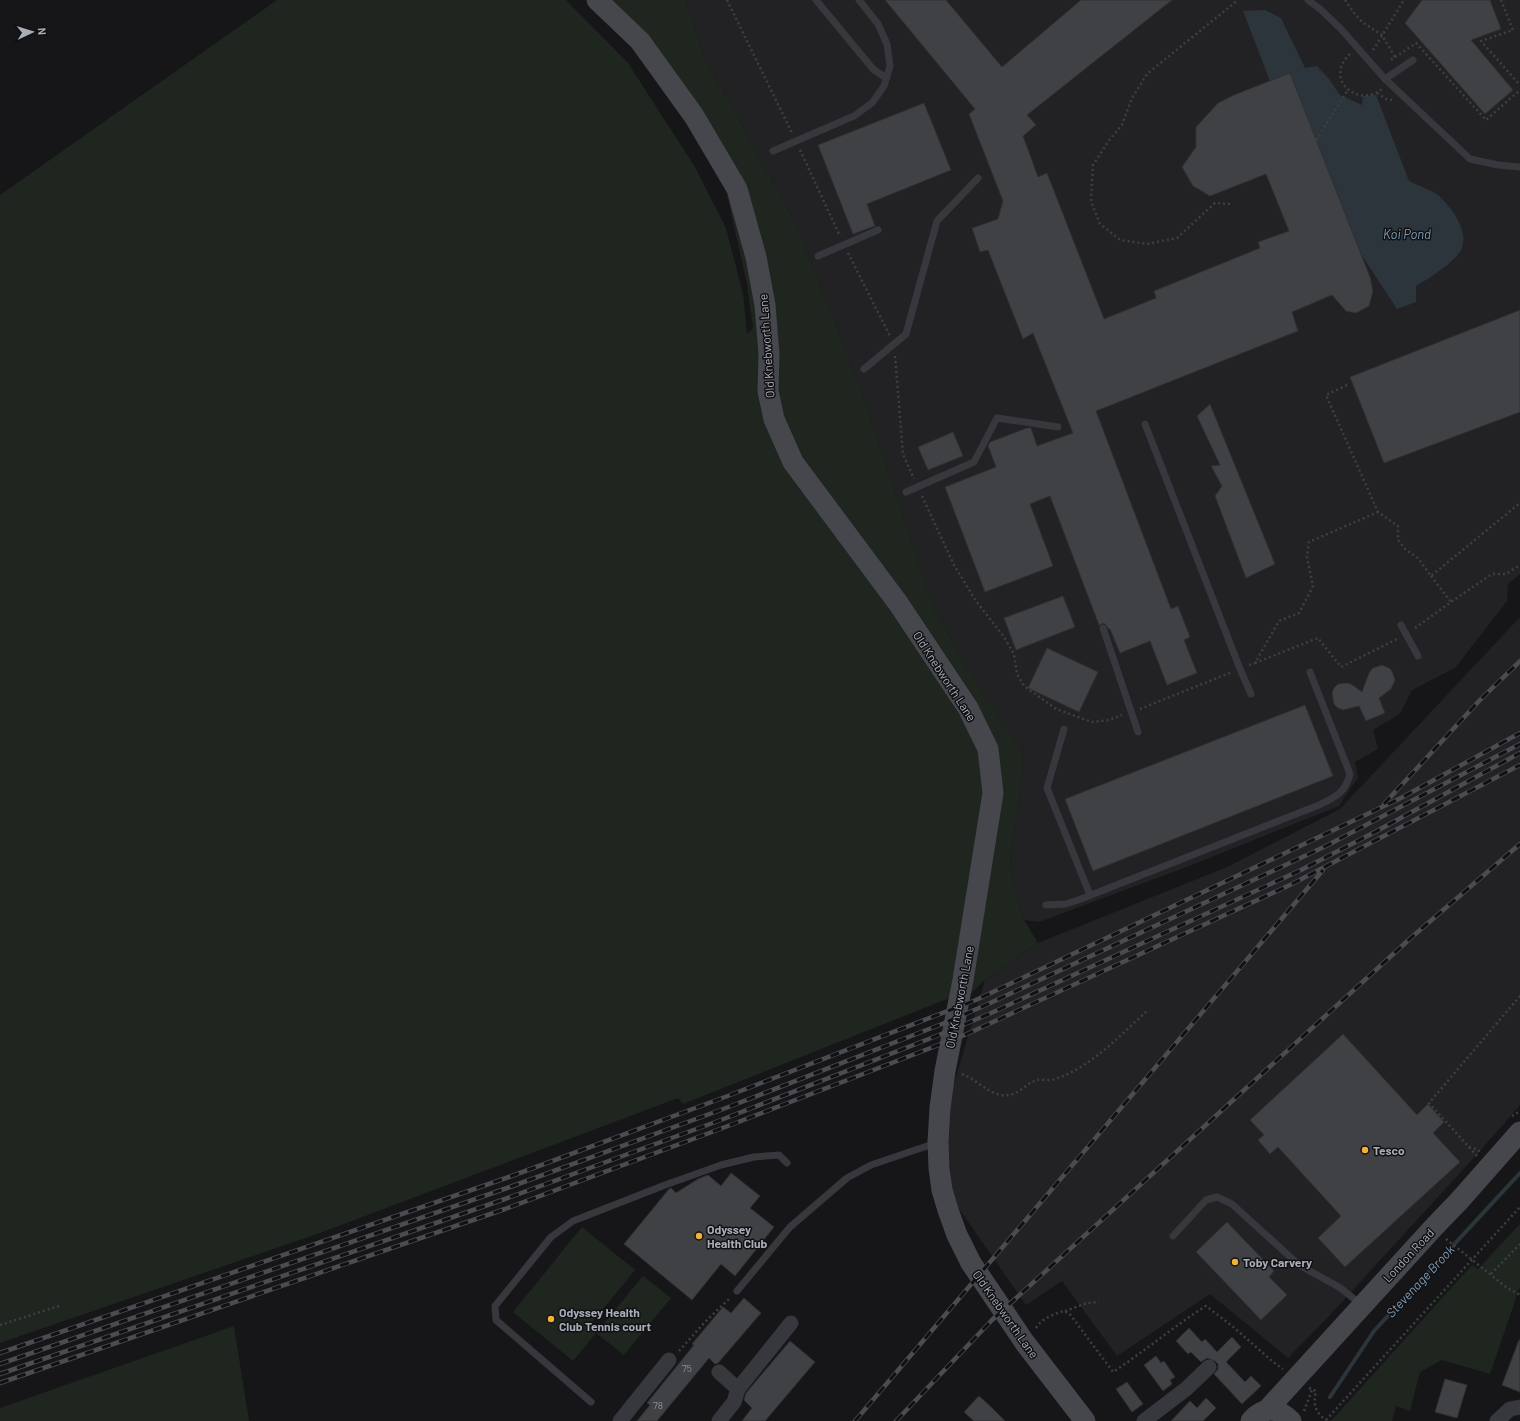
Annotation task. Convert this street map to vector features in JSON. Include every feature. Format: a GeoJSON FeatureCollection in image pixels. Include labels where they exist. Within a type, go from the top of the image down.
{"type":"FeatureCollection","features":[{"type":"Feature","properties":{"kind":"street","name":"Old Knebworth Lane"},"geometry":{"type":"LineString","coordinates":[[597,0],[640,41],[694,116],[737,189],[756,257],[765,305],[769,354],[768,391],[774,418],[793,462],[898,603],[968,708],[988,749],[993,793],[963,980],[945,1071],[940,1108],[938,1142],[942,1190],[957,1235],[971,1263],[1025,1343],[1085,1421]]}},
{"type":"Feature","properties":{"kind":"street","name":"London Road"},"geometry":{"type":"LineString","coordinates":[[1259,1415],[1298,1380],[1362,1305],[1459,1202],[1520,1132]]}},
{"type":"Feature","properties":{"kind":"street"},"geometry":{"type":"LineString","coordinates":[[719,1421],[734,1402],[738,1389],[791,1323]]}},
{"type":"Feature","properties":{"kind":"street"},"geometry":{"type":"LineString","coordinates":[[620,1421],[669,1360]]}},
{"type":"Feature","properties":{"kind":"street"},"geometry":{"type":"LineString","coordinates":[[1144,1421],[1186,1389],[1209,1366]]}},
{"type":"Feature","properties":{"kind":"street"},"geometry":{"type":"LineString","coordinates":[[719,1372],[738,1389]]}},
{"type":"Feature","properties":{"kind":"street"},"geometry":{"type":"LineString","coordinates":[[1259,1415],[1280,1412],[1295,1419],[1298,1380]]}},
{"type":"Feature","properties":{"kind":"street"},"geometry":{"type":"LineString","coordinates":[[1497,1421],[1510,1409],[1520,1408]]}},
{"type":"Feature","properties":{"kind":"lane"},"geometry":{"type":"LineString","coordinates":[[816,0],[873,69],[886,78]]}},
{"type":"Feature","properties":{"kind":"lane"},"geometry":{"type":"LineString","coordinates":[[773,151],[854,116],[872,103],[884,86],[890,66],[888,44],[878,24],[859,0]]}},
{"type":"Feature","properties":{"kind":"lane"},"geometry":{"type":"LineString","coordinates":[[1308,0],[1341,29],[1385,79],[1470,159],[1498,165],[1520,167]]}},
{"type":"Feature","properties":{"kind":"lane"},"geometry":{"type":"LineString","coordinates":[[1385,79],[1413,60]]}},
{"type":"Feature","properties":{"kind":"lane"},"geometry":{"type":"LineString","coordinates":[[864,369],[906,334],[937,221],[978,178]]}},
{"type":"Feature","properties":{"kind":"lane"},"geometry":{"type":"LineString","coordinates":[[818,256],[878,230]]}},
{"type":"Feature","properties":{"kind":"lane"},"geometry":{"type":"LineString","coordinates":[[906,492],[974,462],[997,418],[1058,426]]}},
{"type":"Feature","properties":{"kind":"lane"},"geometry":{"type":"LineString","coordinates":[[1145,424],[1251,694]]}},
{"type":"Feature","properties":{"kind":"lane"},"geometry":{"type":"LineString","coordinates":[[1401,625],[1418,656]]}},
{"type":"Feature","properties":{"kind":"lane"},"geometry":{"type":"LineString","coordinates":[[1103,628],[1138,732]]}},
{"type":"Feature","properties":{"kind":"lane"},"geometry":{"type":"LineString","coordinates":[[1046,905],[1066,904],[1337,797],[1347,784],[1350,774],[1310,672]]}},
{"type":"Feature","properties":{"kind":"lane"},"geometry":{"type":"LineString","coordinates":[[1064,729],[1047,788],[1090,895]]}},
{"type":"Feature","properties":{"kind":"lane"},"geometry":{"type":"LineString","coordinates":[[737,1291],[790,1227],[847,1178],[871,1165],[938,1142]]}},
{"type":"Feature","properties":{"kind":"lane"},"geometry":{"type":"LineString","coordinates":[[591,1402],[496,1320],[495,1306],[551,1237],[573,1221],[721,1165],[754,1157],[779,1155],[787,1163]]}},
{"type":"Feature","properties":{"kind":"lane"},"geometry":{"type":"LineString","coordinates":[[1173,1236],[1206,1200],[1217,1197],[1232,1204],[1299,1265],[1339,1287],[1362,1305]]}},
{"type":"Feature","properties":{"kind":"path"},"geometry":{"type":"LineString","coordinates":[[727,0],[796,140],[844,245],[894,344],[903,454],[917,486],[954,565],[976,601],[1004,637],[1014,654],[1017,674],[1024,686],[1056,709],[1092,722],[1109,720],[1131,711],[1144,708],[1318,638],[1341,667],[1406,634],[1492,574],[1506,574],[1520,564]]}},
{"type":"Feature","properties":{"kind":"path"},"geometry":{"type":"LineString","coordinates":[[1230,204],[1215,203],[1177,238],[1147,244],[1120,240],[1100,224],[1090,202],[1094,165],[1110,139],[1122,125],[1132,98],[1147,74],[1238,0]]}},
{"type":"Feature","properties":{"kind":"path"},"geometry":{"type":"LineString","coordinates":[[1346,0],[1362,22],[1382,35],[1395,57]]}},
{"type":"Feature","properties":{"kind":"path"},"geometry":{"type":"LineString","coordinates":[[1372,52],[1404,0]]}},
{"type":"Feature","properties":{"kind":"path"},"geometry":{"type":"LineString","coordinates":[[1501,0],[1513,30],[1482,41],[1520,85]]}},
{"type":"Feature","properties":{"kind":"path"},"geometry":{"type":"LineString","coordinates":[[1387,63],[1416,43],[1486,120],[1520,90]]}},
{"type":"Feature","properties":{"kind":"path"},"geometry":{"type":"LineString","coordinates":[[1376,54],[1365,48],[1351,53],[1346,58],[1340,70],[1340,78],[1344,86],[1353,94],[1360,95],[1377,93],[1384,88]]}},
{"type":"Feature","properties":{"kind":"path"},"geometry":{"type":"LineString","coordinates":[[1316,140],[1348,90]]}},
{"type":"Feature","properties":{"kind":"path"},"geometry":{"type":"LineString","coordinates":[[1377,93],[1386,100],[1396,100]]}},
{"type":"Feature","properties":{"kind":"path"},"geometry":{"type":"LineString","coordinates":[[1347,385],[1326,395],[1378,512],[1398,526],[1398,540],[1405,549],[1418,558],[1451,602]]}},
{"type":"Feature","properties":{"kind":"path"},"geometry":{"type":"LineString","coordinates":[[1431,576],[1520,503]]}},
{"type":"Feature","properties":{"kind":"path"},"geometry":{"type":"LineString","coordinates":[[1255,663],[1279,621],[1299,613],[1313,586],[1307,557],[1309,542],[1378,512]]}},
{"type":"Feature","properties":{"kind":"path"},"geometry":{"type":"LineString","coordinates":[[1473,1152],[1429,1103],[1520,996]]}},
{"type":"Feature","properties":{"kind":"path"},"geometry":{"type":"LineString","coordinates":[[945,1071],[967,1076],[990,1092],[1003,1096],[1010,1095],[1019,1092],[1036,1080],[1053,1080],[1081,1068],[1147,1011]]}},
{"type":"Feature","properties":{"kind":"path"},"geometry":{"type":"LineString","coordinates":[[1064,1311],[1069,1313],[1113,1372],[1129,1362],[1185,1319],[1206,1306],[1231,1324],[1272,1361],[1316,1391],[1314,1403],[1316,1410],[1326,1420],[1520,1208]]}},
{"type":"Feature","properties":{"kind":"path"},"geometry":{"type":"LineString","coordinates":[[1449,1241],[1506,1287],[1520,1295]]}},
{"type":"Feature","properties":{"kind":"path"},"geometry":{"type":"LineString","coordinates":[[1491,1274],[1520,1244]]}},
{"type":"Feature","properties":{"kind":"path"},"geometry":{"type":"LineString","coordinates":[[669,1360],[737,1291]]}},
{"type":"Feature","properties":{"kind":"path"},"geometry":{"type":"LineString","coordinates":[[1025,1343],[1030,1338],[1039,1323],[1054,1314],[1087,1303],[1099,1302]]}},
{"type":"Feature","properties":{"kind":"path"},"geometry":{"type":"LineString","coordinates":[[0,1325],[59,1306]]}},
{"type":"Feature","properties":{"kind":"path"},"geometry":{"type":"LineString","coordinates":[[1295,1419],[1304,1410],[1298,1380]]}},
{"type":"Feature","properties":{"kind":"shaded area"},"geometry":{"type":"Polygon","coordinates":[[[277,0],[566,0],[628,63],[695,167],[726,228],[743,294],[747,334],[753,328],[747,284],[727,195],[731,193],[755,288],[767,417],[895,608],[983,752],[987,793],[952,997],[683,1104],[678,1098],[320,1233],[0,1343],[0,195],[277,0]]]}},
{"type":"Feature","properties":{"kind":"shaded area"},"geometry":{"type":"Polygon","coordinates":[[[607,0],[686,0],[704,55],[799,229],[861,389],[936,613],[985,696],[1024,754],[1020,799],[1010,856],[1013,882],[1024,920],[1038,943],[985,980],[967,997],[996,752],[800,459],[783,424],[755,231],[607,0]]]}},
{"type":"Feature","properties":{"kind":"shaded area"},"geometry":{"type":"Polygon","coordinates":[[[686,0],[1520,0],[1520,574],[1508,584],[1507,601],[1455,668],[1412,690],[1400,714],[1373,730],[1378,749],[1355,762],[1358,777],[1339,806],[1184,868],[1039,922],[1024,920],[1013,882],[1010,856],[1020,799],[1024,754],[985,696],[936,613],[861,389],[799,229],[704,55],[686,0]]]}},
{"type":"Feature","properties":{"kind":"shaded area"},"geometry":{"type":"Polygon","coordinates":[[[1520,617],[1520,1105],[1481,1150],[1331,1314],[1288,1358],[1210,1294],[1117,1356],[1062,1281],[1026,1305],[953,1200],[945,1114],[985,980],[1038,943],[1227,867],[1340,809],[1520,617]]]}},
{"type":"Feature","properties":{"kind":"shaded area"},"geometry":{"type":"Polygon","coordinates":[[[1520,1224],[1520,1288],[1518,1290],[1490,1374],[1442,1360],[1420,1372],[1410,1411],[1396,1406],[1392,1421],[1331,1421],[1472,1265],[1478,1269],[1520,1224]]]}},
{"type":"Feature","properties":{"kind":"shaded area"},"geometry":{"type":"Polygon","coordinates":[[[582,1227],[635,1270],[589,1326],[596,1333],[573,1361],[513,1312],[582,1227]]]}},
{"type":"Feature","properties":{"kind":"shaded area","name":"Odyssey Health Club Tennis court"},"geometry":{"type":"Polygon","coordinates":[[[643,1276],[671,1298],[624,1355],[596,1333],[643,1276]]]}},
{"type":"Feature","properties":{"kind":"shaded area"},"geometry":{"type":"Polygon","coordinates":[[[234,1326],[249,1421],[0,1421],[0,1408],[234,1326]]]}},
{"type":"Feature","properties":{"kind":"water","name":"Koi Pond"},"geometry":{"type":"Polygon","coordinates":[[[1265,10],[1281,18],[1305,68],[1317,66],[1329,79],[1340,95],[1362,105],[1363,96],[1376,95],[1409,181],[1439,196],[1449,207],[1458,221],[1463,236],[1461,250],[1458,255],[1447,265],[1416,286],[1416,302],[1397,309],[1359,251],[1270,81],[1243,11],[1265,10]]]}},
{"type":"Feature","properties":{"kind":"building"},"geometry":{"type":"Polygon","coordinates":[[[885,0],[946,0],[1002,67],[1081,0],[1172,0],[1027,115],[1036,125],[1023,136],[1038,177],[1047,173],[1104,319],[1156,298],[1154,291],[1260,248],[1258,242],[1289,231],[1266,174],[1210,196],[1193,186],[1182,167],[1196,147],[1196,127],[1218,103],[1234,95],[1290,73],[1370,277],[1373,291],[1369,306],[1356,313],[1346,311],[1332,295],[1292,312],[1298,331],[1096,411],[1171,609],[1178,606],[1190,637],[1184,640],[1197,673],[1167,685],[1150,641],[1120,653],[1110,629],[1104,623],[1099,625],[1050,496],[1030,504],[1053,566],[985,592],[945,487],[996,467],[988,446],[990,442],[1027,428],[1031,428],[1037,446],[1073,433],[1033,333],[1023,339],[988,250],[980,252],[972,228],[998,219],[1003,201],[969,114],[975,109],[885,0]]]}},
{"type":"Feature","properties":{"kind":"building"},"geometry":{"type":"Polygon","coordinates":[[[1422,0],[1490,0],[1501,29],[1471,40],[1513,90],[1485,114],[1405,23],[1422,0]]]}},
{"type":"Feature","properties":{"kind":"building"},"geometry":{"type":"Polygon","coordinates":[[[924,103],[951,170],[867,204],[875,226],[853,234],[818,145],[924,103]]]}},
{"type":"Feature","properties":{"kind":"building"},"geometry":{"type":"Polygon","coordinates":[[[1520,310],[1520,412],[1384,463],[1350,377],[1520,310]]]}},
{"type":"Feature","properties":{"kind":"building"},"geometry":{"type":"Polygon","coordinates":[[[1210,404],[1275,564],[1246,578],[1215,496],[1222,486],[1211,466],[1220,465],[1197,416],[1210,404]]]}},
{"type":"Feature","properties":{"kind":"building"},"geometry":{"type":"Polygon","coordinates":[[[953,432],[963,456],[928,470],[918,447],[953,432]]]}},
{"type":"Feature","properties":{"kind":"building"},"geometry":{"type":"Polygon","coordinates":[[[1063,596],[1075,627],[1016,650],[1004,618],[1063,596]]]}},
{"type":"Feature","properties":{"kind":"building"},"geometry":{"type":"Polygon","coordinates":[[[1047,648],[1098,672],[1079,712],[1028,688],[1047,648]]]}},
{"type":"Feature","properties":{"kind":"building"},"geometry":{"type":"Polygon","coordinates":[[[1382,665],[1392,671],[1395,680],[1391,689],[1379,698],[1385,713],[1366,721],[1359,706],[1343,710],[1334,704],[1332,693],[1338,684],[1351,684],[1362,692],[1369,673],[1373,668],[1382,665]]]}},
{"type":"Feature","properties":{"kind":"building"},"geometry":{"type":"Polygon","coordinates":[[[1305,705],[1333,776],[1093,871],[1065,799],[1305,705]]]}},
{"type":"Feature","properties":{"kind":"building","name":"Tesco"},"geometry":{"type":"Polygon","coordinates":[[[1343,1034],[1417,1115],[1428,1104],[1444,1122],[1433,1133],[1460,1162],[1345,1267],[1318,1238],[1341,1216],[1278,1147],[1270,1154],[1258,1140],[1264,1135],[1250,1120],[1343,1034]]]}},
{"type":"Feature","properties":{"kind":"building","name":"Odyssey Health Club"},"geometry":{"type":"Polygon","coordinates":[[[731,1173],[760,1196],[750,1208],[774,1227],[735,1276],[721,1264],[692,1300],[624,1244],[669,1189],[671,1188],[676,1193],[698,1179],[708,1175],[721,1186],[731,1173]]]}},
{"type":"Feature","properties":{"kind":"building","name":"Toby Carvery"},"geometry":{"type":"Polygon","coordinates":[[[1227,1222],[1274,1271],[1269,1277],[1287,1295],[1261,1320],[1196,1252],[1227,1222]]]}},
{"type":"Feature","properties":{"kind":"building"},"geometry":{"type":"Polygon","coordinates":[[[744,1298],[761,1313],[718,1363],[715,1364],[709,1358],[657,1421],[637,1421],[650,1405],[647,1403],[694,1345],[692,1344],[723,1307],[731,1313],[744,1298]]]}},
{"type":"Feature","properties":{"kind":"building"},"geometry":{"type":"Polygon","coordinates":[[[1189,1328],[1202,1342],[1205,1339],[1217,1352],[1232,1337],[1241,1347],[1226,1362],[1245,1382],[1251,1376],[1261,1386],[1242,1404],[1214,1374],[1218,1369],[1218,1364],[1215,1361],[1207,1358],[1201,1362],[1191,1352],[1188,1354],[1176,1341],[1189,1328]]]}},
{"type":"Feature","properties":{"kind":"building"},"geometry":{"type":"Polygon","coordinates":[[[1520,1340],[1520,1392],[1502,1385],[1520,1340]]]}},
{"type":"Feature","properties":{"kind":"building"},"geometry":{"type":"Polygon","coordinates":[[[790,1341],[815,1362],[765,1421],[742,1421],[752,1408],[744,1400],[746,1393],[790,1341]]]}},
{"type":"Feature","properties":{"kind":"building"},"geometry":{"type":"Polygon","coordinates":[[[1156,1356],[1161,1363],[1164,1361],[1175,1377],[1170,1380],[1172,1384],[1163,1391],[1144,1365],[1156,1356]]]}},
{"type":"Feature","properties":{"kind":"building"},"geometry":{"type":"Polygon","coordinates":[[[1445,1379],[1467,1385],[1457,1418],[1435,1412],[1445,1379]]]}},
{"type":"Feature","properties":{"kind":"building"},"geometry":{"type":"Polygon","coordinates":[[[1127,1382],[1143,1404],[1132,1412],[1116,1389],[1127,1382]]]}},
{"type":"Feature","properties":{"kind":"building"},"geometry":{"type":"Polygon","coordinates":[[[979,1396],[1005,1421],[974,1421],[964,1412],[979,1396]]]}},
{"type":"Feature","properties":{"kind":"building"},"geometry":{"type":"Polygon","coordinates":[[[1206,1398],[1216,1408],[1203,1421],[1171,1421],[1190,1401],[1197,1408],[1206,1398]]]}},
{"type":"Feature","properties":{"kind":"waterway","name":"Stevenage Brook"},"geometry":{"type":"LineString","coordinates":[[1330,1397],[1374,1331],[1520,1173]]}},
{"type":"Feature","properties":{"kind":"railway"},"geometry":{"type":"LineString","coordinates":[[1384,804],[1479,701],[1520,661]]}},
{"type":"Feature","properties":{"kind":"railway"},"geometry":{"type":"LineString","coordinates":[[0,1353],[509,1177],[725,1097],[976,1000],[1401,798],[1520,733]]}},
{"type":"Feature","properties":{"kind":"railway"},"geometry":{"type":"LineString","coordinates":[[0,1364],[510,1187],[726,1108],[942,1024],[986,1005],[1326,846],[1520,744]]}},
{"type":"Feature","properties":{"kind":"railway"},"geometry":{"type":"LineString","coordinates":[[0,1374],[505,1199],[721,1120],[939,1035],[989,1014],[1301,870],[1375,832],[1520,753]]}},
{"type":"Feature","properties":{"kind":"railway"},"geometry":{"type":"LineString","coordinates":[[0,1383],[505,1209],[720,1129],[967,1034],[1292,884],[1520,765]]}},
{"type":"Feature","properties":{"kind":"railway"},"geometry":{"type":"LineString","coordinates":[[896,1421],[992,1320],[1413,936],[1520,844]]}},
{"type":"Feature","properties":{"kind":"railway"},"geometry":{"type":"LineString","coordinates":[[855,1421],[1323,870]]}},
{"type":"Feature","properties":{"kind":"place","name":"Tesco"},"geometry":{"type":"Point","coordinates":[1365,1150]}},
{"type":"Feature","properties":{"kind":"place","name":"Odyssey Health Club"},"geometry":{"type":"Point","coordinates":[699,1236]}},
{"type":"Feature","properties":{"kind":"place","name":"Toby Carvery"},"geometry":{"type":"Point","coordinates":[1235,1262]}},
{"type":"Feature","properties":{"kind":"place","name":"Odyssey Health Club Tennis court"},"geometry":{"type":"Point","coordinates":[551,1319]}}]}
